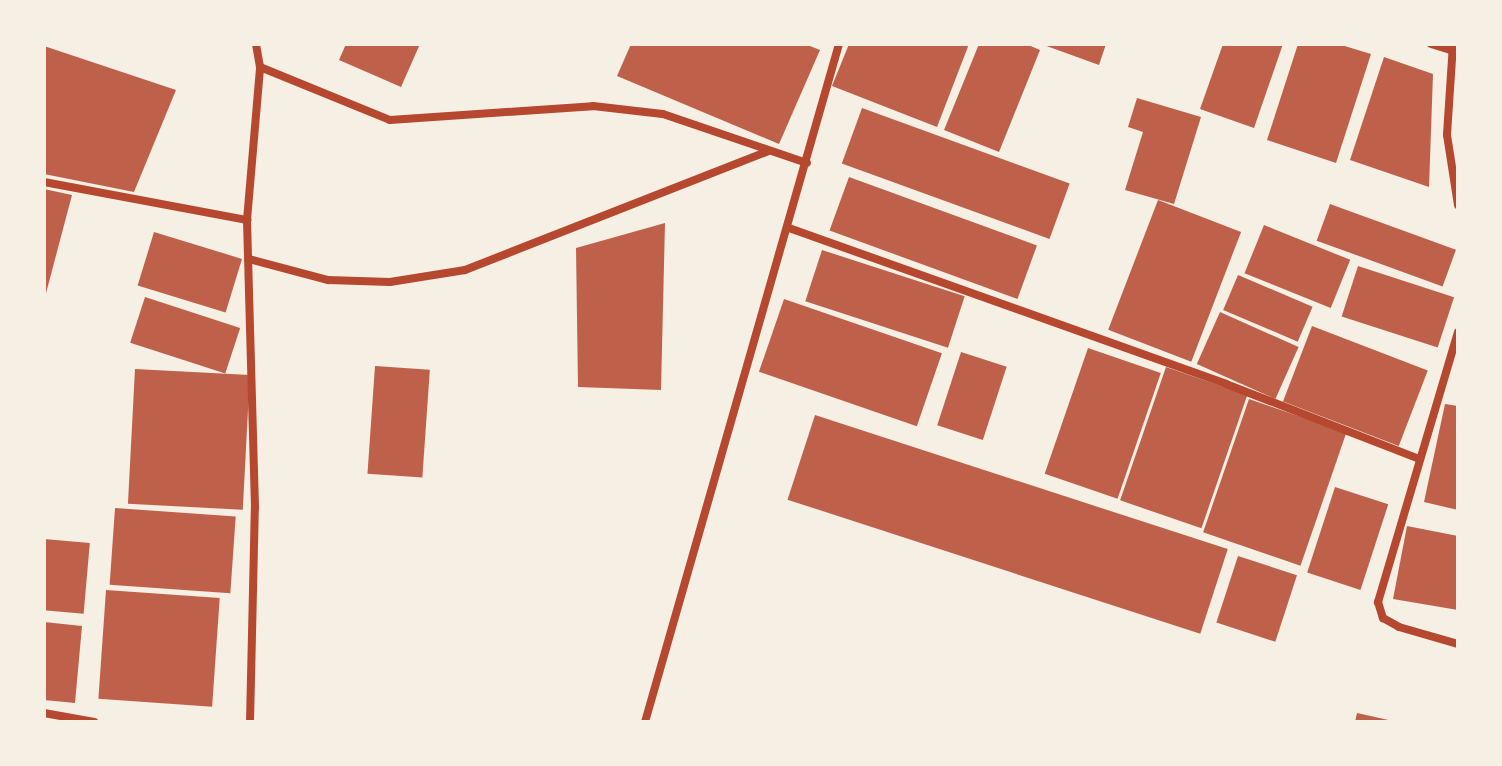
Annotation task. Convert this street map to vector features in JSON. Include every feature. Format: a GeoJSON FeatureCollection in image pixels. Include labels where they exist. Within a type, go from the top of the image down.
{"type":"FeatureCollection","features":[{"type":"Feature","properties":{"kind":"street"},"geometry":{"type":"LineString","coordinates":[[250,722],[255,507],[247,220],[260,67],[256,44]]}},
{"type":"Feature","properties":{"kind":"street"},"geometry":{"type":"LineString","coordinates":[[645,722],[789,228],[839,44]]}},
{"type":"Feature","properties":{"kind":"street"},"geometry":{"type":"LineString","coordinates":[[1431,44],[1452,47],[1447,135],[1458,205]]}},
{"type":"Feature","properties":{"kind":"street"},"geometry":{"type":"LineString","coordinates":[[260,67],[390,120],[593,106],[663,114],[807,163]]}},
{"type":"Feature","properties":{"kind":"street"},"geometry":{"type":"LineString","coordinates":[[249,259],[328,280],[390,282],[465,270],[769,150]]}},
{"type":"Feature","properties":{"kind":"street"},"geometry":{"type":"LineString","coordinates":[[44,182],[247,220]]}},
{"type":"Feature","properties":{"kind":"street"},"geometry":{"type":"LineString","coordinates":[[789,228],[1226,384],[1417,458]]}},
{"type":"Feature","properties":{"kind":"street"},"geometry":{"type":"LineString","coordinates":[[1458,332],[1417,458],[1378,602],[1383,618],[1399,627],[1458,644]]}},
{"type":"Feature","properties":{"kind":"street"},"geometry":{"type":"LineString","coordinates":[[44,713],[94,722]]}},
{"type":"Feature","properties":{"kind":"building"},"geometry":{"type":"Polygon","coordinates":[[[346,44],[420,44],[401,87],[339,60],[346,44]]]}},
{"type":"Feature","properties":{"kind":"building"},"geometry":{"type":"Polygon","coordinates":[[[631,44],[805,44],[820,50],[779,144],[617,76],[631,44]]]}},
{"type":"Feature","properties":{"kind":"building"},"geometry":{"type":"Polygon","coordinates":[[[849,44],[969,44],[937,127],[832,86],[849,44]]]}},
{"type":"Feature","properties":{"kind":"building"},"geometry":{"type":"Polygon","coordinates":[[[979,44],[1026,44],[1040,50],[999,152],[944,130],[979,44]]]}},
{"type":"Feature","properties":{"kind":"building"},"geometry":{"type":"Polygon","coordinates":[[[1041,44],[1106,44],[1099,65],[1041,44]]]}},
{"type":"Feature","properties":{"kind":"building"},"geometry":{"type":"Polygon","coordinates":[[[1223,44],[1283,44],[1254,128],[1200,109],[1223,44]]]}},
{"type":"Feature","properties":{"kind":"building"},"geometry":{"type":"Polygon","coordinates":[[[1298,44],[1338,44],[1371,54],[1336,163],[1267,140],[1298,44]]]}},
{"type":"Feature","properties":{"kind":"building"},"geometry":{"type":"Polygon","coordinates":[[[44,46],[176,90],[134,192],[44,174],[44,46]]]}},
{"type":"Feature","properties":{"kind":"building"},"geometry":{"type":"Polygon","coordinates":[[[1384,57],[1433,74],[1429,187],[1350,160],[1384,57]]]}},
{"type":"Feature","properties":{"kind":"building"},"geometry":{"type":"Polygon","coordinates":[[[1137,98],[1201,117],[1174,204],[1125,190],[1143,132],[1128,127],[1137,98]]]}},
{"type":"Feature","properties":{"kind":"building"},"geometry":{"type":"Polygon","coordinates":[[[862,108],[1070,184],[1049,239],[842,163],[862,108]]]}},
{"type":"Feature","properties":{"kind":"building"},"geometry":{"type":"Polygon","coordinates":[[[849,177],[1037,245],[1017,299],[830,231],[849,177]]]}},
{"type":"Feature","properties":{"kind":"building"},"geometry":{"type":"Polygon","coordinates":[[[44,189],[72,195],[45,297],[44,297],[44,189]]]}},
{"type":"Feature","properties":{"kind":"building"},"geometry":{"type":"Polygon","coordinates":[[[1158,200],[1241,232],[1191,362],[1108,330],[1158,200]]]}},
{"type":"Feature","properties":{"kind":"building"},"geometry":{"type":"Polygon","coordinates":[[[1330,204],[1456,250],[1443,286],[1317,241],[1330,204]]]}},
{"type":"Feature","properties":{"kind":"building"},"geometry":{"type":"Polygon","coordinates":[[[665,223],[661,390],[578,387],[576,248],[665,223]]]}},
{"type":"Feature","properties":{"kind":"building"},"geometry":{"type":"Polygon","coordinates":[[[1264,225],[1350,260],[1331,308],[1245,273],[1264,225]]]}},
{"type":"Feature","properties":{"kind":"building"},"geometry":{"type":"Polygon","coordinates":[[[154,232],[242,259],[226,312],[138,286],[154,232]]]}},
{"type":"Feature","properties":{"kind":"building"},"geometry":{"type":"Polygon","coordinates":[[[822,250],[965,296],[948,348],[805,301],[822,250]]]}},
{"type":"Feature","properties":{"kind":"building"},"geometry":{"type":"Polygon","coordinates":[[[1358,266],[1454,297],[1438,348],[1342,316],[1358,266]]]}},
{"type":"Feature","properties":{"kind":"building"},"geometry":{"type":"Polygon","coordinates":[[[1238,275],[1313,307],[1298,342],[1223,310],[1238,275]]]}},
{"type":"Feature","properties":{"kind":"building"},"geometry":{"type":"Polygon","coordinates":[[[145,297],[240,328],[225,374],[130,343],[145,297]]]}},
{"type":"Feature","properties":{"kind":"building"},"geometry":{"type":"Polygon","coordinates":[[[784,299],[942,353],[917,426],[759,372],[784,299]]]}},
{"type":"Feature","properties":{"kind":"building"},"geometry":{"type":"Polygon","coordinates":[[[1220,312],[1299,347],[1275,399],[1197,364],[1220,312]]]}},
{"type":"Feature","properties":{"kind":"building"},"geometry":{"type":"Polygon","coordinates":[[[1312,326],[1428,370],[1399,446],[1283,402],[1312,326]]]}},
{"type":"Feature","properties":{"kind":"building"},"geometry":{"type":"Polygon","coordinates":[[[1088,348],[1161,373],[1118,499],[1045,474],[1088,348]]]}},
{"type":"Feature","properties":{"kind":"building"},"geometry":{"type":"Polygon","coordinates":[[[961,352],[1007,367],[983,440],[937,425],[961,352]]]}},
{"type":"Feature","properties":{"kind":"building"},"geometry":{"type":"Polygon","coordinates":[[[375,366],[430,370],[422,478],[367,474],[375,366]]]}},
{"type":"Feature","properties":{"kind":"building"},"geometry":{"type":"Polygon","coordinates":[[[1166,367],[1247,395],[1201,528],[1120,500],[1166,367]]]}},
{"type":"Feature","properties":{"kind":"building"},"geometry":{"type":"Polygon","coordinates":[[[135,369],[250,375],[243,510],[128,504],[135,369]]]}},
{"type":"Feature","properties":{"kind":"building"},"geometry":{"type":"Polygon","coordinates":[[[1249,399],[1346,433],[1300,566],[1203,532],[1249,399]]]}},
{"type":"Feature","properties":{"kind":"building"},"geometry":{"type":"Polygon","coordinates":[[[1445,404],[1458,406],[1458,510],[1424,502],[1445,404]]]}},
{"type":"Feature","properties":{"kind":"building"},"geometry":{"type":"Polygon","coordinates":[[[815,415],[1228,549],[1200,634],[787,500],[815,415]]]}},
{"type":"Feature","properties":{"kind":"building"},"geometry":{"type":"Polygon","coordinates":[[[1335,487],[1388,504],[1360,590],[1307,573],[1335,487]]]}},
{"type":"Feature","properties":{"kind":"building"},"geometry":{"type":"Polygon","coordinates":[[[115,508],[236,516],[230,593],[110,585],[115,508]]]}},
{"type":"Feature","properties":{"kind":"building"},"geometry":{"type":"Polygon","coordinates":[[[1407,526],[1458,536],[1458,610],[1393,599],[1407,526]]]}},
{"type":"Feature","properties":{"kind":"building"},"geometry":{"type":"Polygon","coordinates":[[[44,539],[90,543],[84,614],[44,610],[44,539]]]}},
{"type":"Feature","properties":{"kind":"building"},"geometry":{"type":"Polygon","coordinates":[[[1238,556],[1297,575],[1275,642],[1216,623],[1238,556]]]}},
{"type":"Feature","properties":{"kind":"building"},"geometry":{"type":"Polygon","coordinates":[[[106,590],[220,598],[212,707],[98,699],[106,590]]]}},
{"type":"Feature","properties":{"kind":"building"},"geometry":{"type":"Polygon","coordinates":[[[44,622],[82,626],[75,703],[44,700],[44,622]]]}},
{"type":"Feature","properties":{"kind":"building"},"geometry":{"type":"Polygon","coordinates":[[[1357,713],[1393,721],[1393,722],[1355,722],[1357,713]]]}}]}
